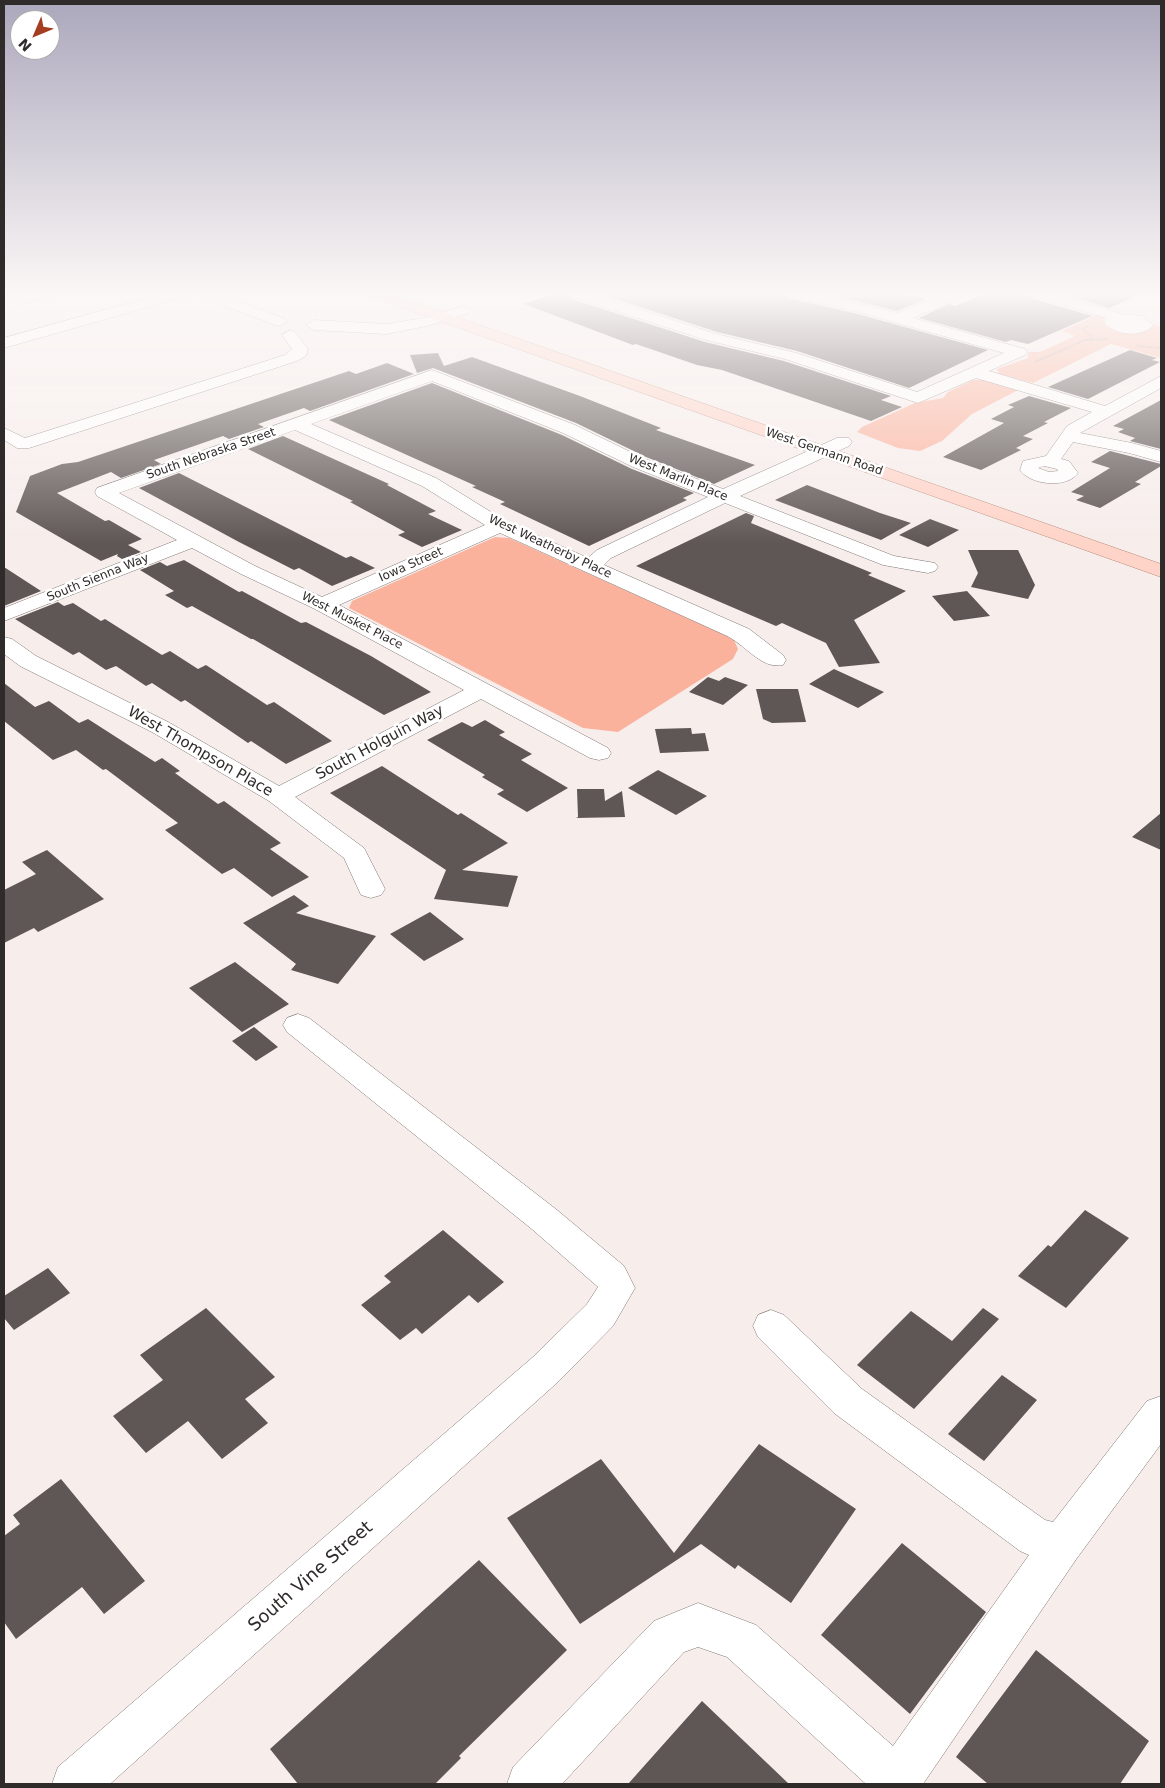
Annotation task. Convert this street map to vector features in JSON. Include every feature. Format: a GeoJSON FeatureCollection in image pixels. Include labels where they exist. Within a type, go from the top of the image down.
{"type":"FeatureCollection","features":[{"type":"Feature","properties":{"kind":"main road","name":"West Germann Road"},"geometry":{"type":"LineString","coordinates":[[602,376],[1161,570]]}},
{"type":"Feature","properties":{"kind":"main road","name":"West Germann Road"},"geometry":{"type":"LineString","coordinates":[[654,376],[771,417]]}},
{"type":"Feature","properties":{"kind":"main road","name":"West Germann Road"},"geometry":{"type":"LineString","coordinates":[[818,433],[1032,506]]}},
{"type":"Feature","properties":{"kind":"street"},"geometry":{"type":"LineString","coordinates":[[4,450],[234,376]]}},
{"type":"Feature","properties":{"kind":"street","name":"South Nebraska Street"},"geometry":{"type":"LineString","coordinates":[[104,492],[431,376]]}},
{"type":"Feature","properties":{"kind":"street","name":"West Marlin Place"},"geometry":{"type":"LineString","coordinates":[[433,376],[569,429],[639,463],[890,561],[928,568]]}},
{"type":"Feature","properties":{"kind":"street"},"geometry":{"type":"LineString","coordinates":[[852,376],[918,398],[964,376]]}},
{"type":"Feature","properties":{"kind":"street"},"geometry":{"type":"LineString","coordinates":[[989,376],[1105,411]]}},
{"type":"Feature","properties":{"kind":"street"},"geometry":{"type":"LineString","coordinates":[[1051,462],[1067,436],[1073,430],[1161,381]]}},
{"type":"Feature","properties":{"kind":"street","name":"West Weatherby Place"},"geometry":{"type":"LineString","coordinates":[[296,424],[429,482],[500,526],[740,634],[774,660]]}},
{"type":"Feature","properties":{"kind":"street"},"geometry":{"type":"LineString","coordinates":[[4,433],[23,444]]}},
{"type":"Feature","properties":{"kind":"street"},"geometry":{"type":"LineString","coordinates":[[1067,436],[1132,448],[1161,457]]}},
{"type":"Feature","properties":{"kind":"street"},"geometry":{"type":"LineString","coordinates":[[591,567],[616,560],[730,499],[808,466],[822,452],[843,442]]}},
{"type":"Feature","properties":{"kind":"street","name":"West Musket Place"},"geometry":{"type":"LineString","coordinates":[[104,492],[192,541],[322,605],[599,753]]}},
{"type":"Feature","properties":{"kind":"street","name":"Iowa Street"},"geometry":{"type":"LineString","coordinates":[[322,605],[500,526]]}},
{"type":"Feature","properties":{"kind":"street","name":"South Sienna Way"},"geometry":{"type":"LineString","coordinates":[[4,615],[192,541]]}},
{"type":"Feature","properties":{"kind":"street","name":"West Thompson Place"},"geometry":{"type":"LineString","coordinates":[[4,644],[28,661],[160,727],[278,796],[355,854],[371,889]]}},
{"type":"Feature","properties":{"kind":"street","name":"South Holguin Way"},"geometry":{"type":"LineString","coordinates":[[278,796],[482,690]]}},
{"type":"Feature","properties":{"kind":"street","name":"South Vine Street"},"geometry":{"type":"LineString","coordinates":[[75,1784],[546,1369],[600,1315],[617,1288],[611,1276],[546,1220],[298,1025]]}},
{"type":"Feature","properties":{"kind":"street"},"geometry":{"type":"LineString","coordinates":[[771,1326],[848,1401],[1036,1537],[1062,1544]]}},
{"type":"Feature","properties":{"kind":"street"},"geometry":{"type":"LineString","coordinates":[[530,1784],[669,1636],[698,1625],[741,1640],[899,1783],[940,1717],[1062,1544],[1161,1413]]}},
{"type":"Feature","properties":{"kind":"shaded area"},"geometry":{"type":"Polygon","coordinates":[[[1008,376],[1046,376],[1033,383],[1008,376]]]}},
{"type":"Feature","properties":{"kind":"shaded area"},"geometry":{"type":"Polygon","coordinates":[[[973,380],[986,380],[1018,390],[972,414],[942,441],[920,451],[898,448],[857,432],[862,427],[915,403],[943,398],[948,392],[973,380]]]}},
{"type":"Feature","properties":{"kind":"shaded area"},"geometry":{"type":"Polygon","coordinates":[[[495,537],[509,538],[725,635],[734,640],[738,649],[733,659],[618,732],[583,728],[349,608],[352,601],[495,537]]]}},
{"type":"Feature","properties":{"kind":"building"},"geometry":{"type":"Polygon","coordinates":[[[333,376],[407,376],[310,411],[304,408],[258,424],[264,427],[229,439],[223,436],[154,460],[161,464],[121,478],[111,472],[57,493],[105,521],[109,520],[142,539],[128,545],[141,552],[122,559],[117,556],[118,554],[101,561],[16,512],[30,476],[62,464],[78,462],[333,376]]]}},
{"type":"Feature","properties":{"kind":"building"},"geometry":{"type":"Polygon","coordinates":[[[455,376],[526,376],[661,428],[656,430],[755,465],[714,484],[646,457],[576,423],[455,376]]]}},
{"type":"Feature","properties":{"kind":"building"},"geometry":{"type":"Polygon","coordinates":[[[741,376],[831,376],[891,396],[881,400],[902,407],[871,421],[741,376]]]}},
{"type":"Feature","properties":{"kind":"building"},"geometry":{"type":"Polygon","coordinates":[[[874,376],[933,376],[909,388],[874,376]]]}},
{"type":"Feature","properties":{"kind":"building"},"geometry":{"type":"Polygon","coordinates":[[[1071,376],[1132,376],[1088,399],[1048,387],[1071,376]]]}},
{"type":"Feature","properties":{"kind":"building"},"geometry":{"type":"Polygon","coordinates":[[[432,383],[562,435],[632,469],[694,493],[683,498],[687,500],[589,546],[500,504],[505,502],[472,487],[476,486],[329,420],[432,383]]]}},
{"type":"Feature","properties":{"kind":"building"},"geometry":{"type":"Polygon","coordinates":[[[1029,396],[1071,408],[1044,422],[1048,423],[1023,436],[1033,439],[1016,448],[1021,450],[981,470],[943,457],[1004,423],[991,419],[1014,407],[1008,405],[1029,396]]]}},
{"type":"Feature","properties":{"kind":"building"},"geometry":{"type":"Polygon","coordinates":[[[1161,400],[1161,449],[1130,441],[1135,438],[1118,432],[1124,429],[1113,426],[1161,400]]]}},
{"type":"Feature","properties":{"kind":"building"},"geometry":{"type":"Polygon","coordinates":[[[283,436],[389,484],[387,485],[436,511],[428,514],[462,530],[422,547],[398,535],[405,532],[350,502],[353,501],[248,449],[283,436]]]}},
{"type":"Feature","properties":{"kind":"building"},"geometry":{"type":"Polygon","coordinates":[[[1110,451],[1161,464],[1161,466],[1135,482],[1141,484],[1100,508],[1076,500],[1084,496],[1071,492],[1110,468],[1091,462],[1110,451]]]}},
{"type":"Feature","properties":{"kind":"building"},"geometry":{"type":"Polygon","coordinates":[[[179,473],[346,558],[351,556],[375,568],[332,586],[299,568],[294,570],[139,488],[179,473]]]}},
{"type":"Feature","properties":{"kind":"building"},"geometry":{"type":"Polygon","coordinates":[[[807,485],[911,523],[881,540],[775,500],[807,485]]]}},
{"type":"Feature","properties":{"kind":"building"},"geometry":{"type":"Polygon","coordinates":[[[746,513],[754,516],[751,523],[872,573],[868,575],[906,591],[854,620],[880,663],[839,667],[826,643],[782,623],[776,626],[636,566],[746,513]]]}},
{"type":"Feature","properties":{"kind":"building"},"geometry":{"type":"Polygon","coordinates":[[[930,519],[959,530],[928,547],[899,535],[930,519]]]}},
{"type":"Feature","properties":{"kind":"building"},"geometry":{"type":"Polygon","coordinates":[[[968,550],[1018,550],[1035,585],[1028,599],[971,587],[978,573],[968,550]]]}},
{"type":"Feature","properties":{"kind":"building"},"geometry":{"type":"Polygon","coordinates":[[[184,560],[239,592],[242,591],[301,623],[306,622],[371,656],[431,692],[384,715],[253,639],[192,606],[187,608],[165,595],[174,591],[140,570],[160,562],[167,566],[184,560]]]}},
{"type":"Feature","properties":{"kind":"building"},"geometry":{"type":"Polygon","coordinates":[[[4,567],[41,591],[4,606],[4,567]]]}},
{"type":"Feature","properties":{"kind":"building"},"geometry":{"type":"Polygon","coordinates":[[[967,591],[990,616],[954,621],[932,596],[967,591]]]}},
{"type":"Feature","properties":{"kind":"building"},"geometry":{"type":"Polygon","coordinates":[[[58,602],[64,606],[73,603],[101,621],[105,619],[162,655],[170,651],[198,669],[206,665],[267,705],[274,702],[332,741],[286,764],[251,741],[248,743],[185,700],[181,702],[152,683],[146,686],[116,666],[106,670],[79,652],[73,655],[15,619],[58,602]]]}},
{"type":"Feature","properties":{"kind":"building"},"geometry":{"type":"Polygon","coordinates":[[[834,669],[884,692],[858,708],[809,684],[834,669]]]}},
{"type":"Feature","properties":{"kind":"building"},"geometry":{"type":"Polygon","coordinates":[[[708,677],[719,681],[725,677],[748,685],[723,705],[689,692],[708,677]]]}},
{"type":"Feature","properties":{"kind":"building"},"geometry":{"type":"Polygon","coordinates":[[[4,683],[35,707],[49,701],[79,723],[88,719],[155,762],[162,758],[180,771],[175,773],[218,804],[224,801],[281,843],[270,849],[309,877],[272,897],[234,868],[222,874],[165,830],[178,823],[106,769],[103,770],[76,750],[53,760],[4,721],[4,683]]]}},
{"type":"Feature","properties":{"kind":"building"},"geometry":{"type":"Polygon","coordinates":[[[756,689],[798,689],[806,722],[772,723],[763,719],[756,689]]]}},
{"type":"Feature","properties":{"kind":"building"},"geometry":{"type":"Polygon","coordinates":[[[485,720],[505,732],[499,735],[532,754],[521,760],[568,788],[527,812],[497,794],[504,790],[482,777],[485,775],[427,740],[462,722],[472,727],[485,720]]]}},
{"type":"Feature","properties":{"kind":"building"},"geometry":{"type":"Polygon","coordinates":[[[691,728],[692,734],[705,733],[709,751],[660,753],[655,729],[691,728]]]}},
{"type":"Feature","properties":{"kind":"building"},"geometry":{"type":"Polygon","coordinates":[[[382,766],[458,815],[461,813],[508,843],[462,870],[518,876],[508,907],[434,899],[446,870],[330,793],[382,766]]]}},
{"type":"Feature","properties":{"kind":"building"},"geometry":{"type":"Polygon","coordinates":[[[658,770],[707,796],[676,815],[628,788],[658,770]]]}},
{"type":"Feature","properties":{"kind":"building"},"geometry":{"type":"Polygon","coordinates":[[[577,789],[604,789],[605,801],[622,791],[625,817],[576,818],[578,817],[577,789]]]}},
{"type":"Feature","properties":{"kind":"building"},"geometry":{"type":"Polygon","coordinates":[[[1161,813],[1161,850],[1132,837],[1161,813]]]}},
{"type":"Feature","properties":{"kind":"building"},"geometry":{"type":"Polygon","coordinates":[[[47,850],[104,899],[38,932],[34,928],[4,943],[4,890],[36,874],[22,862],[47,850]]]}},
{"type":"Feature","properties":{"kind":"building"},"geometry":{"type":"Polygon","coordinates":[[[294,895],[309,906],[296,913],[376,936],[338,984],[291,970],[296,964],[243,923],[294,895]]]}},
{"type":"Feature","properties":{"kind":"building"},"geometry":{"type":"Polygon","coordinates":[[[430,912],[464,939],[424,961],[390,934],[430,912]]]}},
{"type":"Feature","properties":{"kind":"building"},"geometry":{"type":"Polygon","coordinates":[[[235,962],[289,1004],[242,1032],[189,988],[235,962]]]}},
{"type":"Feature","properties":{"kind":"building"},"geometry":{"type":"Polygon","coordinates":[[[254,1027],[278,1047],[256,1061],[232,1041],[254,1027]]]}},
{"type":"Feature","properties":{"kind":"building"},"geometry":{"type":"Polygon","coordinates":[[[1085,1210],[1129,1238],[1066,1308],[1018,1276],[1048,1245],[1051,1247],[1085,1210]]]}},
{"type":"Feature","properties":{"kind":"building"},"geometry":{"type":"Polygon","coordinates":[[[443,1230],[504,1282],[478,1303],[469,1295],[422,1334],[416,1328],[400,1340],[361,1305],[391,1282],[384,1276],[443,1230]]]}},
{"type":"Feature","properties":{"kind":"building"},"geometry":{"type":"Polygon","coordinates":[[[48,1268],[70,1293],[14,1330],[4,1318],[4,1296],[48,1268]]]}},
{"type":"Feature","properties":{"kind":"building"},"geometry":{"type":"Polygon","coordinates":[[[206,1308],[275,1377],[245,1399],[268,1423],[222,1459],[188,1421],[146,1453],[113,1416],[163,1380],[140,1355],[206,1308]]]}},
{"type":"Feature","properties":{"kind":"building"},"geometry":{"type":"Polygon","coordinates":[[[983,1308],[999,1319],[914,1409],[857,1365],[911,1311],[952,1341],[983,1308]]]}},
{"type":"Feature","properties":{"kind":"building"},"geometry":{"type":"Polygon","coordinates":[[[1002,1375],[1037,1400],[984,1461],[948,1434],[1002,1375]]]}},
{"type":"Feature","properties":{"kind":"building"},"geometry":{"type":"Polygon","coordinates":[[[759,1444],[856,1509],[791,1603],[738,1565],[735,1569],[701,1544],[580,1624],[507,1518],[601,1459],[674,1553],[759,1444]]]}},
{"type":"Feature","properties":{"kind":"building"},"geometry":{"type":"Polygon","coordinates":[[[61,1479],[145,1581],[104,1614],[82,1587],[16,1639],[4,1622],[4,1536],[20,1524],[13,1515],[61,1479]]]}},
{"type":"Feature","properties":{"kind":"building"},"geometry":{"type":"Polygon","coordinates":[[[902,1543],[986,1612],[910,1714],[821,1635],[902,1543]]]}},
{"type":"Feature","properties":{"kind":"building"},"geometry":{"type":"Polygon","coordinates":[[[479,1560],[567,1650],[459,1756],[461,1758],[435,1784],[298,1784],[270,1749],[479,1560]]]}},
{"type":"Feature","properties":{"kind":"building"},"geometry":{"type":"Polygon","coordinates":[[[1036,1650],[1149,1741],[1120,1784],[988,1784],[956,1757],[1036,1650]]]}},
{"type":"Feature","properties":{"kind":"building"},"geometry":{"type":"Polygon","coordinates":[[[702,1701],[789,1784],[628,1784],[702,1701]]]}}]}
